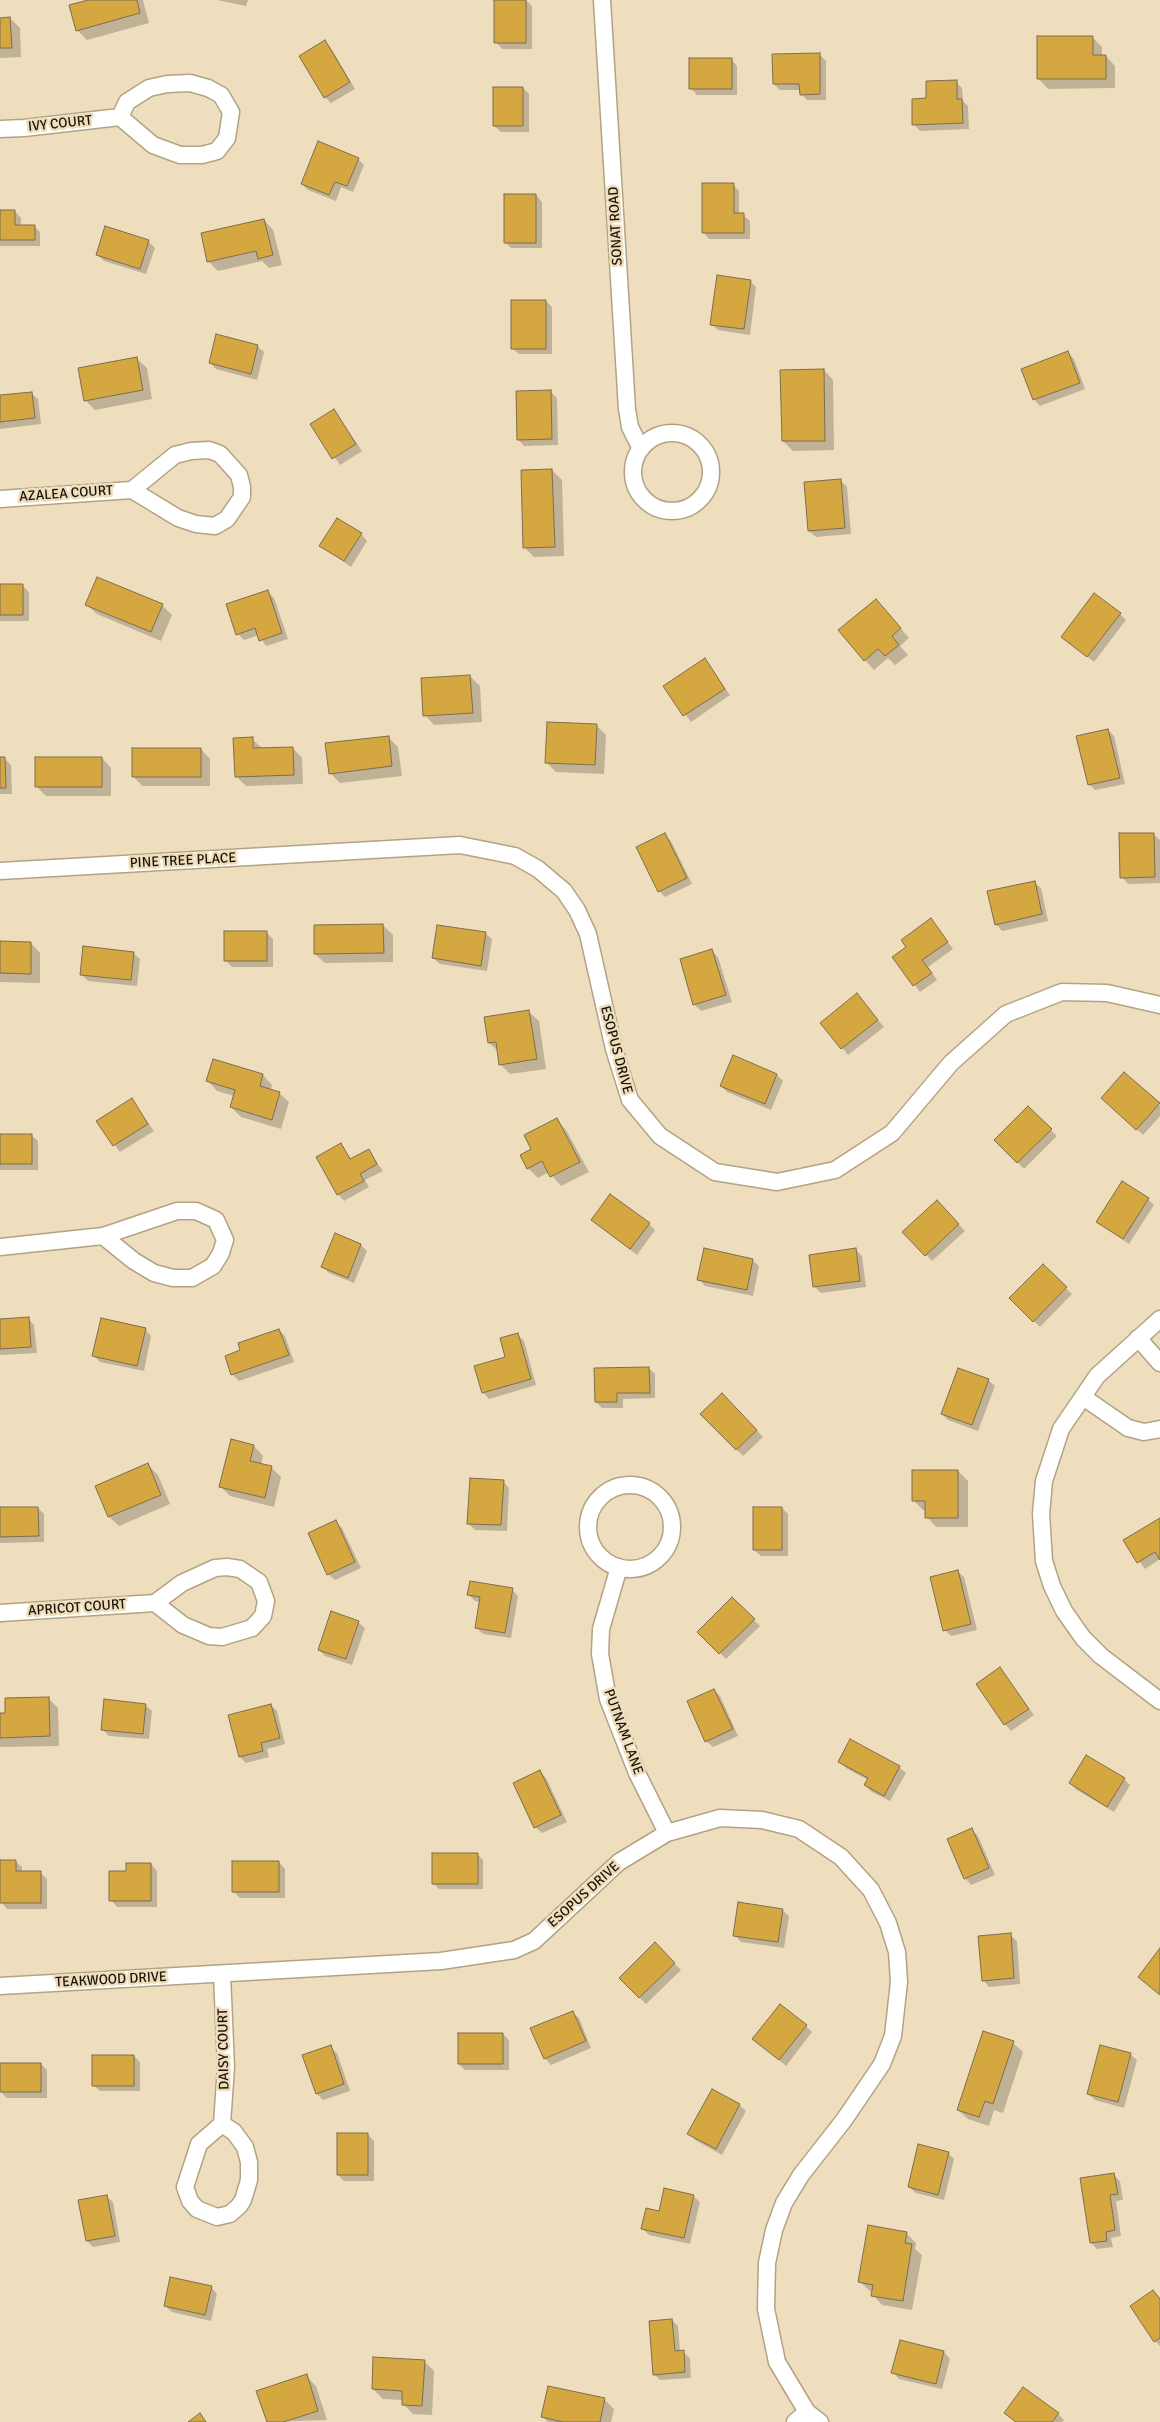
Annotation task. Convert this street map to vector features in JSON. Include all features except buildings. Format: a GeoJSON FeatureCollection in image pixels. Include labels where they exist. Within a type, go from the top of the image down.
{"type":"FeatureCollection","features":[{"type":"Feature","properties":{"kind":"street","name":"SONAT ROAD"},"geometry":{"type":"LineString","coordinates":[[602,0],[627,409],[630,427],[641,449]]}},
{"type":"Feature","properties":{"kind":"street"},"geometry":{"type":"LineString","coordinates":[[190,83],[208,88],[221,95],[231,112],[231,125],[228,138],[218,151],[202,155],[180,155],[153,145],[120,117],[127,102],[149,88],[167,84],[190,83]]}},
{"type":"Feature","properties":{"kind":"street","name":"IVY COURT"},"geometry":{"type":"LineString","coordinates":[[0,129],[120,117]]}},
{"type":"Feature","properties":{"kind":"street"},"geometry":{"type":"LineString","coordinates":[[672,433],[684,435],[694,440],[703,448],[711,470],[710,482],[705,492],[692,505],[676,510],[663,510],[651,504],[642,496],[636,485],[633,472],[635,460],[641,449],[649,440],[672,433]]}},
{"type":"Feature","properties":{"kind":"street","name":"AZALEA COURT"},"geometry":{"type":"LineString","coordinates":[[0,499],[132,490],[178,518],[196,524],[215,526],[227,519],[242,497],[239,475],[220,454],[209,450],[191,450],[175,455],[132,490]]}},
{"type":"Feature","properties":{"kind":"street","name":"ESOPUS DRIVE"},"geometry":{"type":"LineString","coordinates":[[366,850],[460,845],[515,856],[538,869],[564,891],[577,910],[588,934],[614,1049],[630,1100],[660,1136],[715,1172],[777,1182],[835,1170],[892,1132],[951,1063],[1006,1014],[1062,992],[1107,993],[1160,1005]]}},
{"type":"Feature","properties":{"kind":"street","name":"PINE TREE PLACE"},"geometry":{"type":"LineString","coordinates":[[0,871],[366,850]]}},
{"type":"Feature","properties":{"kind":"street"},"geometry":{"type":"LineString","coordinates":[[0,1247],[103,1236],[177,1212],[196,1212],[216,1220],[225,1240],[222,1254],[213,1266],[192,1278],[173,1278],[154,1273],[134,1261],[103,1236]]}},
{"type":"Feature","properties":{"kind":"street"},"geometry":{"type":"LineString","coordinates":[[1160,1319],[1097,1376],[1061,1429],[1044,1481],[1041,1514],[1044,1561],[1052,1586],[1064,1611],[1083,1638],[1101,1656],[1160,1700]]}},
{"type":"Feature","properties":{"kind":"street"},"geometry":{"type":"LineString","coordinates":[[1138,1338],[1160,1363]]}},
{"type":"Feature","properties":{"kind":"street"},"geometry":{"type":"LineString","coordinates":[[1083,1397],[1128,1428],[1144,1432],[1160,1429]]}},
{"type":"Feature","properties":{"kind":"street"},"geometry":{"type":"LineString","coordinates":[[640,1486],[656,1494],[668,1507],[672,1519],[669,1543],[663,1553],[643,1567],[619,1567],[608,1563],[592,1545],[588,1534],[591,1511],[602,1496],[616,1487],[640,1486]]}},
{"type":"Feature","properties":{"kind":"street"},"geometry":{"type":"LineString","coordinates":[[227,1567],[240,1569],[259,1582],[266,1601],[263,1616],[252,1628],[222,1638],[209,1636],[183,1625],[155,1603],[182,1583],[215,1568],[227,1567]]}},
{"type":"Feature","properties":{"kind":"street","name":"PUTNAM LANE"},"geometry":{"type":"LineString","coordinates":[[619,1567],[601,1629],[600,1654],[608,1699],[637,1773],[667,1832]]}},
{"type":"Feature","properties":{"kind":"street","name":"APRICOT COURT"},"geometry":{"type":"LineString","coordinates":[[0,1613],[155,1603]]}},
{"type":"Feature","properties":{"kind":"street","name":"ESOPUS DRIVE"},"geometry":{"type":"LineString","coordinates":[[222,1974],[441,1961],[514,1950],[534,1941],[619,1862],[667,1832],[720,1818],[762,1820],[799,1829],[841,1857],[871,1890],[888,1923],[896,1952],[898,1982],[897,2014],[893,2036],[882,2064],[844,2120],[801,2175],[784,2203],[774,2230],[767,2263],[766,2309],[770,2338],[777,2362],[801,2417],[820,2422]]}},
{"type":"Feature","properties":{"kind":"street","name":"TEAKWOOD DRIVE"},"geometry":{"type":"LineString","coordinates":[[0,1986],[222,1974]]}},
{"type":"Feature","properties":{"kind":"street","name":"DAISY COURT"},"geometry":{"type":"LineString","coordinates":[[222,1974],[226,2067],[222,2124]]}},
{"type":"Feature","properties":{"kind":"street"},"geometry":{"type":"LineString","coordinates":[[222,2124],[234,2132],[245,2147],[249,2162],[249,2180],[243,2200],[239,2206],[230,2214],[217,2217],[197,2210],[190,2201],[185,2187],[199,2144],[222,2124]]}}]}
